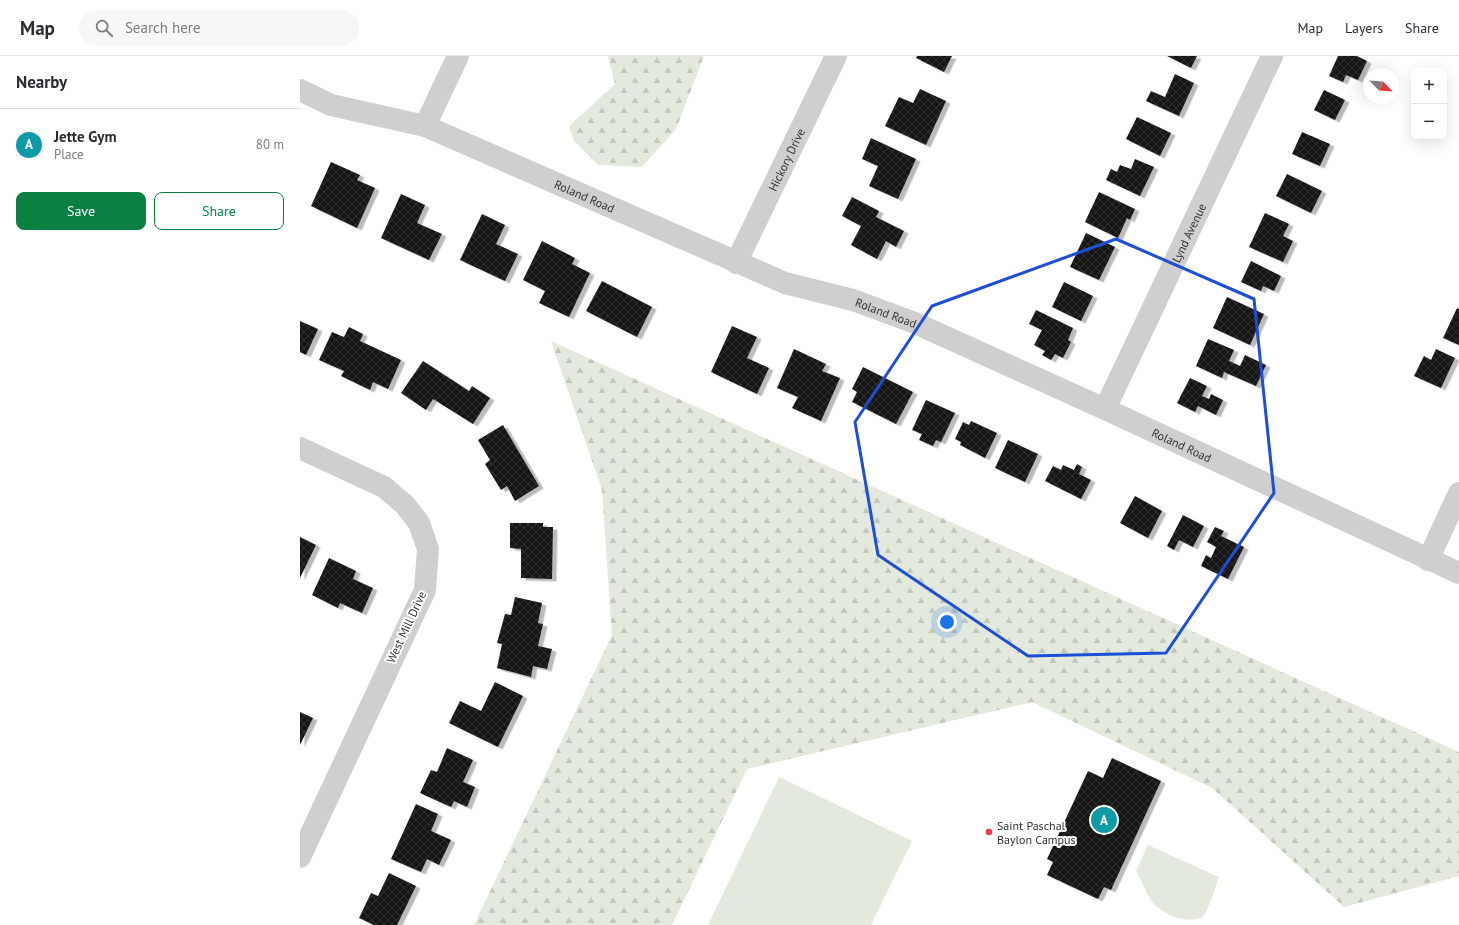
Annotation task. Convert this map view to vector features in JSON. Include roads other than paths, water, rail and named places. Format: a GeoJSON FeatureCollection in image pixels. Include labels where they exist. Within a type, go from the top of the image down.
{"type":"FeatureCollection","features":[{"type":"Feature","properties":{"kind":"street"},"geometry":{"type":"LineString","coordinates":[[425,126],[458,56]]}},
{"type":"Feature","properties":{"kind":"street","name":"Hickory Drive"},"geometry":{"type":"LineString","coordinates":[[736,263],[836,56]]}},
{"type":"Feature","properties":{"kind":"street","name":"Lynd Avenue"},"geometry":{"type":"LineString","coordinates":[[1105,409],[1272,56]]}},
{"type":"Feature","properties":{"kind":"street","name":"Roland Road"},"geometry":{"type":"LineString","coordinates":[[300,90],[331,105],[425,126],[736,263],[785,283],[853,300],[915,323],[1105,409],[1459,574]]}},
{"type":"Feature","properties":{"kind":"street","name":"West Mill Drive"},"geometry":{"type":"LineString","coordinates":[[300,448],[384,487],[405,505],[419,524],[428,549],[425,590],[300,855]]}},
{"type":"Feature","properties":{"kind":"street"},"geometry":{"type":"LineString","coordinates":[[1428,560],[1459,493]]}},
{"type":"Feature","properties":{"kind":"place","name":"Jette Gym"},"geometry":{"type":"Point","coordinates":[1104,820]}},
{"type":"Feature","properties":{"kind":"place","name":"Saint Paschal Baylon Campus"},"geometry":{"type":"Point","coordinates":[989,832]}}]}
